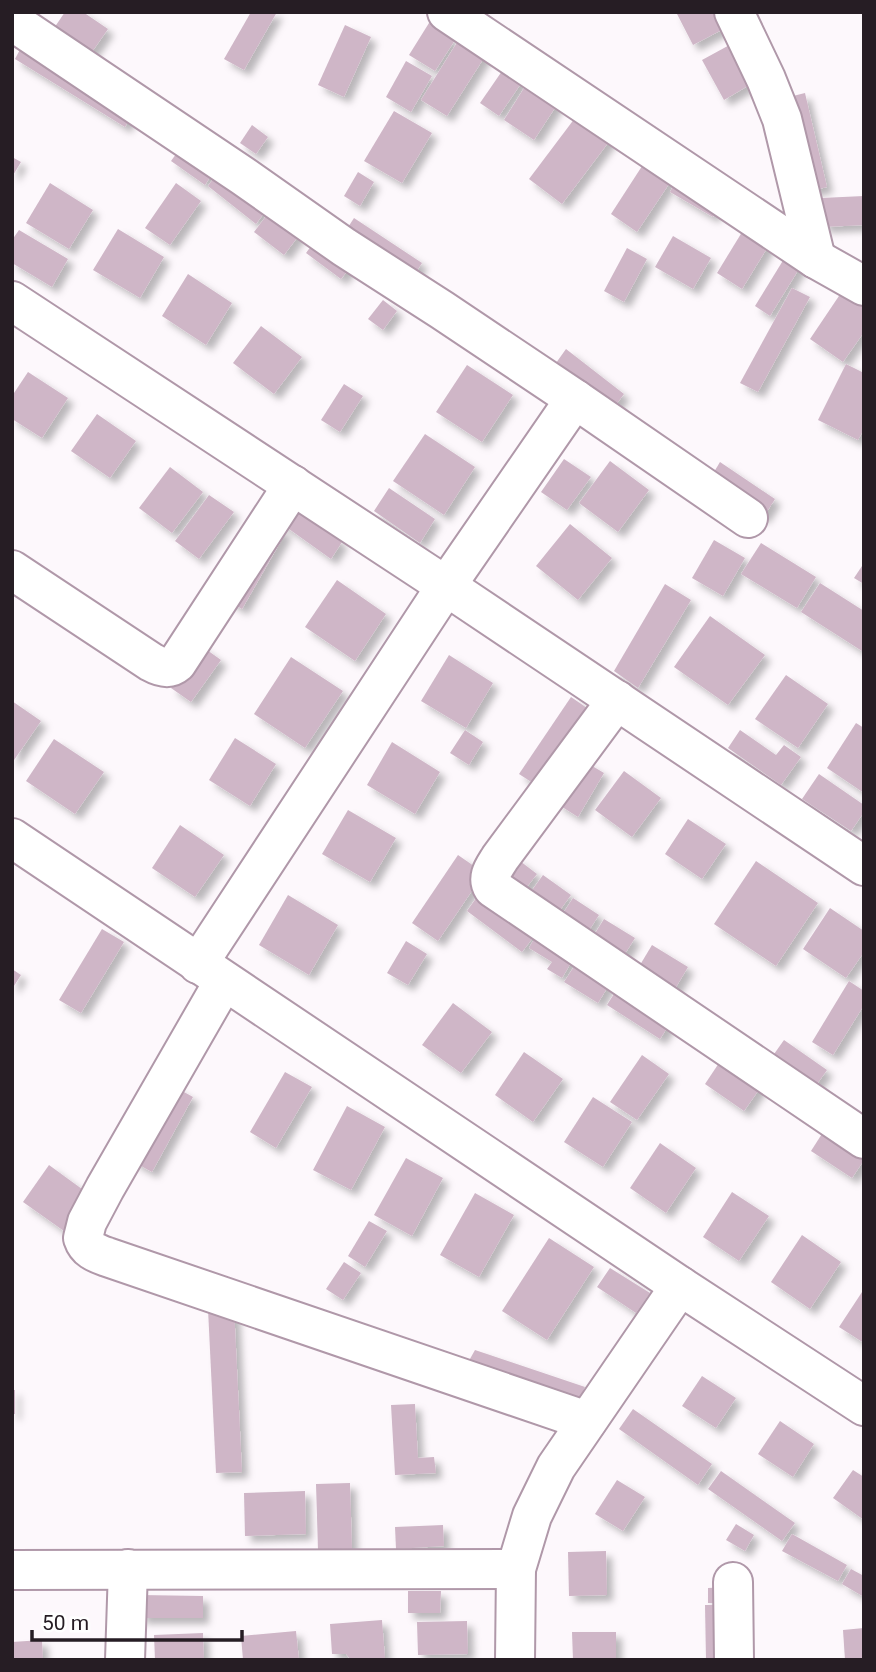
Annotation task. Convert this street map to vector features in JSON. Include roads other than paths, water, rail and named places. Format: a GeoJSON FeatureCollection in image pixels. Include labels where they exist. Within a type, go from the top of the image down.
{"type":"FeatureCollection","features":[{"type":"Feature","properties":{"kind":"street"},"geometry":{"type":"LineString","coordinates":[[447,12],[816,259],[864,286]]}},
{"type":"Feature","properties":{"kind":"street"},"geometry":{"type":"LineString","coordinates":[[733,12],[782,118],[816,259]]}},
{"type":"Feature","properties":{"kind":"street"},"geometry":{"type":"LineString","coordinates":[[12,21],[344,247],[575,399],[748,519]]}},
{"type":"Feature","properties":{"kind":"street"},"geometry":{"type":"LineString","coordinates":[[12,301],[446,586],[864,866]]}},
{"type":"Feature","properties":{"kind":"street"},"geometry":{"type":"LineString","coordinates":[[575,399],[446,586],[211,973],[87,1222],[83,1238],[94,1252],[107,1257],[587,1422]]}},
{"type":"Feature","properties":{"kind":"street"},"geometry":{"type":"LineString","coordinates":[[12,570],[150,662],[160,667],[173,666],[293,485]]}},
{"type":"Feature","properties":{"kind":"street"},"geometry":{"type":"LineString","coordinates":[[617,700],[500,858],[491,873],[491,885],[864,1139]]}},
{"type":"Feature","properties":{"kind":"street"},"geometry":{"type":"LineString","coordinates":[[12,838],[680,1286],[864,1406]]}},
{"type":"Feature","properties":{"kind":"street"},"geometry":{"type":"LineString","coordinates":[[516,1660],[516,1569],[532,1516],[556,1467],[680,1286]]}},
{"type":"Feature","properties":{"kind":"street"},"geometry":{"type":"LineString","coordinates":[[125,1660],[128,1569]]}},
{"type":"Feature","properties":{"kind":"street"},"geometry":{"type":"LineString","coordinates":[[12,1570],[516,1569]]}},
{"type":"Feature","properties":{"kind":"street"},"geometry":{"type":"LineString","coordinates":[[733,1582],[734,1660]]}}]}
